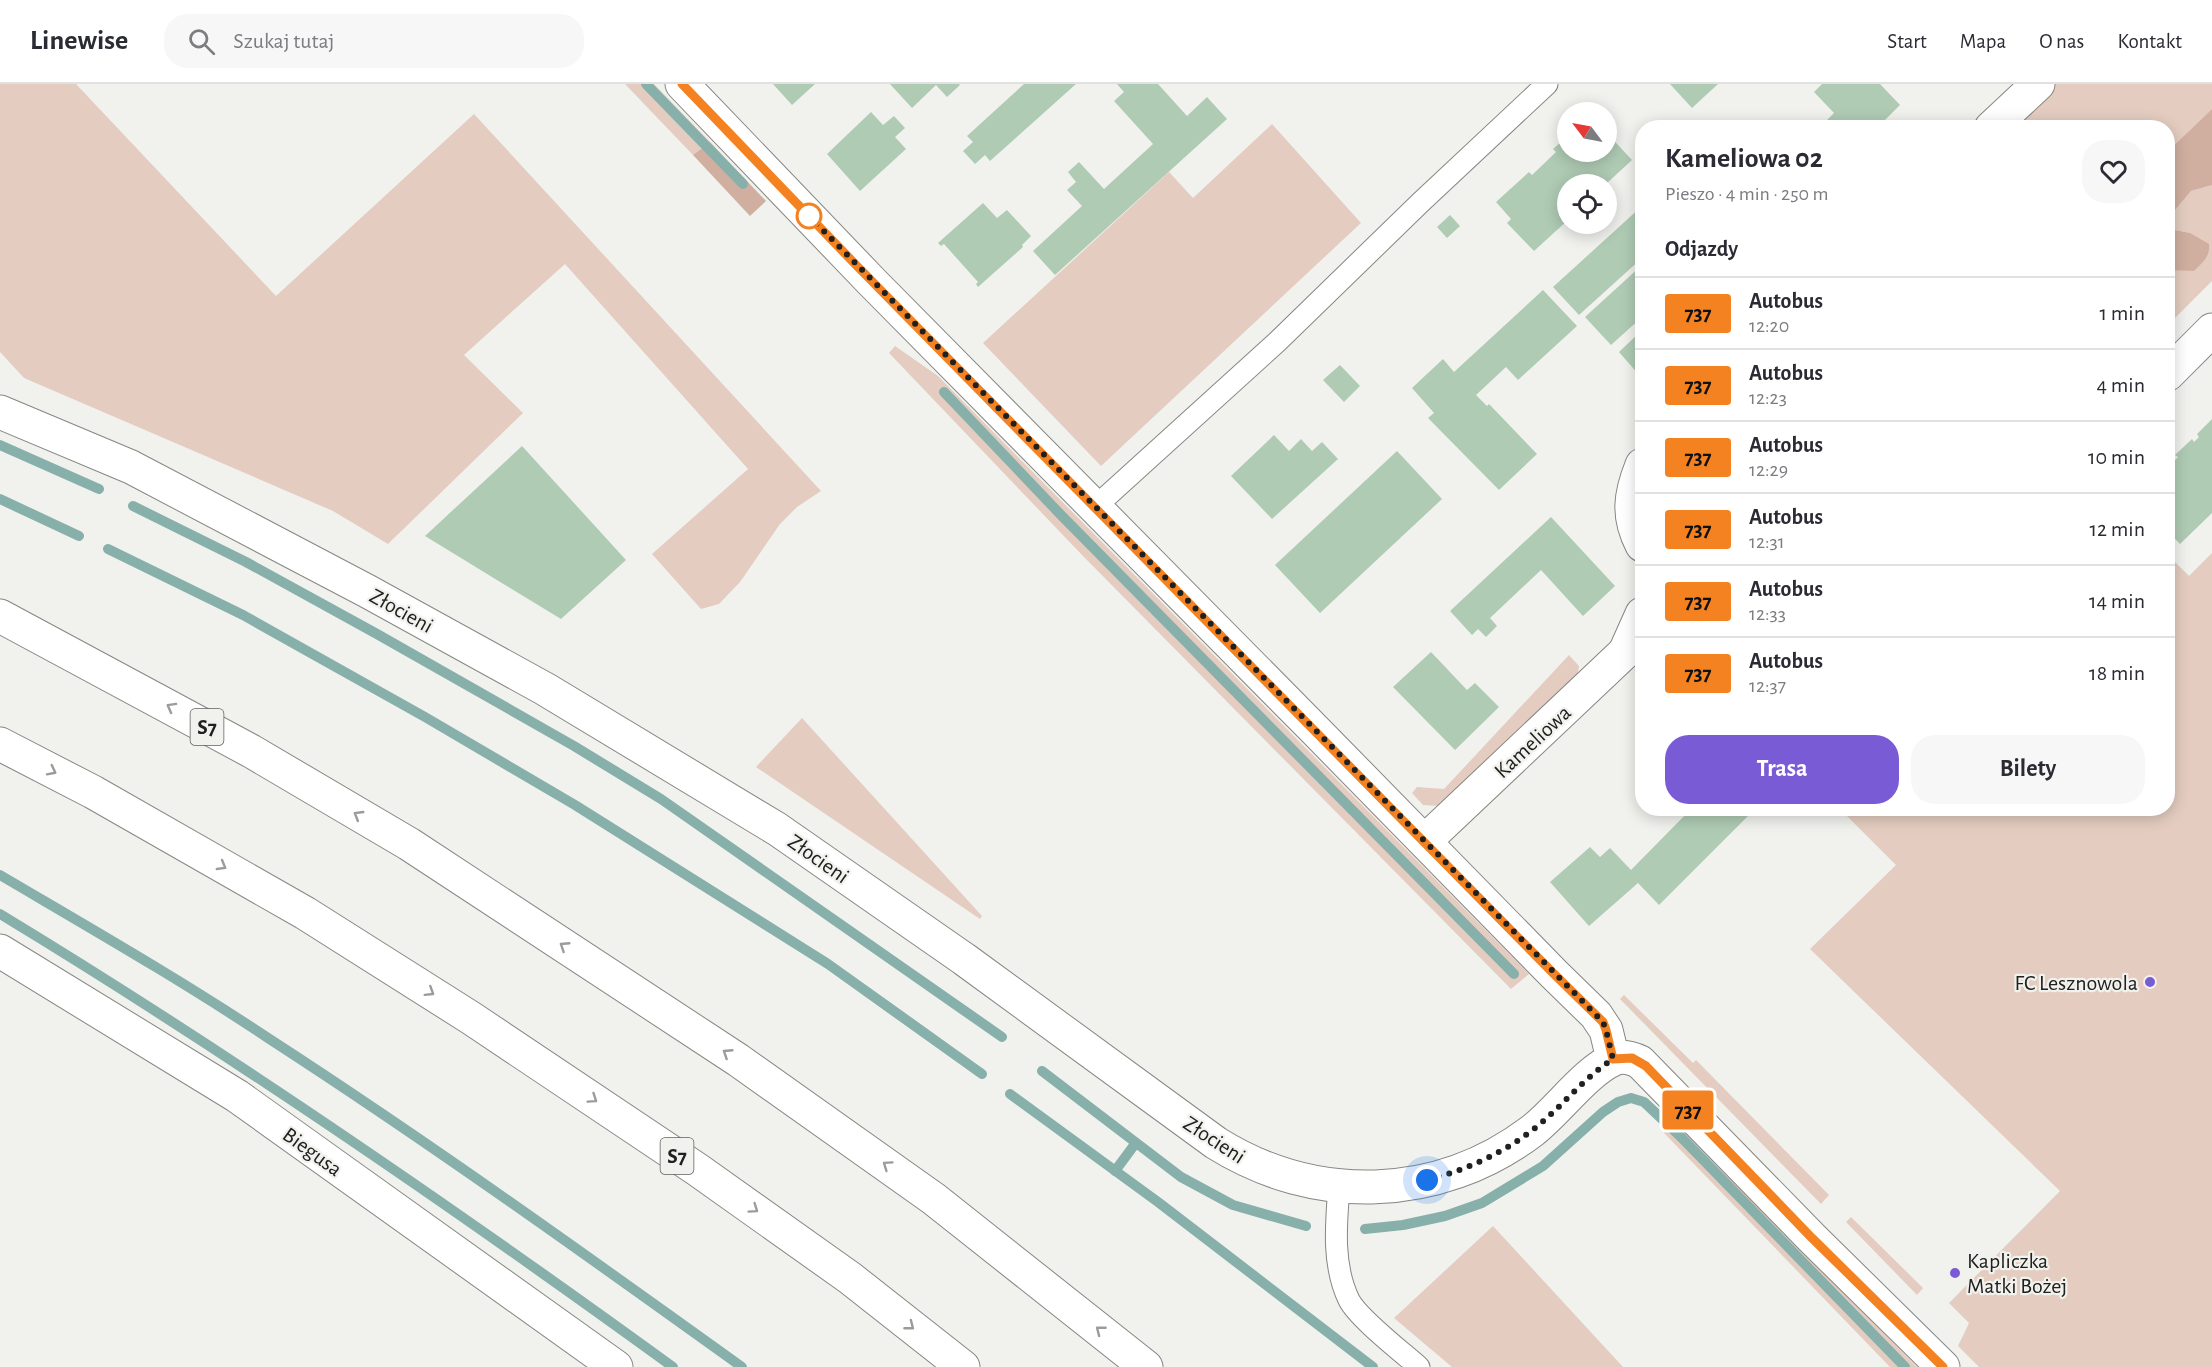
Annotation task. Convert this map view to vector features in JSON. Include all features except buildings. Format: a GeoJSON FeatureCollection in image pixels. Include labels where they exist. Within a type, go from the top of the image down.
{"type":"FeatureCollection","features":[{"type":"Feature","properties":{"kind":"main road"},"geometry":{"type":"LineString","coordinates":[[682,84],[864,273],[1596,1015],[1606,1030],[1613,1059],[1632,1058],[1646,1066],[1812,1238],[1943,1367]]}},
{"type":"Feature","properties":{"kind":"main road"},"geometry":{"type":"LineString","coordinates":[[2000,120],[2038,84]]}},
{"type":"Feature","properties":{"kind":"main road"},"geometry":{"type":"LineString","coordinates":[[2175,367],[2212,330]]}},
{"type":"Feature","properties":{"kind":"main road","name":"Złocieni"},"geometry":{"type":"LineString","coordinates":[[0,412],[130,467],[206,505],[544,689],[777,829],[964,959],[1216,1143],[1258,1166],[1291,1178],[1340,1187],[1403,1185],[1453,1173],[1520,1139],[1539,1125],[1593,1073],[1613,1059]]}},
{"type":"Feature","properties":{"kind":"main road"},"geometry":{"type":"LineString","coordinates":[[1635,484],[1631,511],[1635,532]]}},
{"type":"Feature","properties":{"kind":"main road","name":"S7"},"geometry":{"type":"LineString","coordinates":[[0,616],[251,751],[409,844],[728,1053],[934,1199],[1146,1367]]}},
{"type":"Feature","properties":{"kind":"main road","name":"Kameliowa"},"geometry":{"type":"LineString","coordinates":[[1425,842],[1634,650]]}},
{"type":"Feature","properties":{"kind":"main road","name":"S7"},"geometry":{"type":"LineString","coordinates":[[0,744],[93,792],[305,913],[471,1018],[708,1176],[850,1278],[963,1367]]}},
{"type":"Feature","properties":{"kind":"main road","name":"Biegusa"},"geometry":{"type":"LineString","coordinates":[[0,951],[237,1096],[616,1367]]}},
{"type":"Feature","properties":{"kind":"lane"},"geometry":{"type":"LineString","coordinates":[[1095,507],[1277,342],[1412,210],[1547,84]]}},
{"type":"Feature","properties":{"kind":"lane"},"geometry":{"type":"LineString","coordinates":[[1340,1187],[1335,1229],[1340,1269],[1350,1302],[1372,1326],[1419,1367]]}},
{"type":"Feature","properties":{"kind":"shaded area"},"geometry":{"type":"Polygon","coordinates":[[[0,84],[76,84],[276,296],[474,114],[821,491],[797,507],[780,524],[740,582],[719,604],[701,609],[652,554],[748,469],[565,264],[464,355],[523,413],[388,544],[333,511],[24,378],[0,352],[0,84]]]}},
{"type":"Feature","properties":{"kind":"shaded area"},"geometry":{"type":"Polygon","coordinates":[[[625,84],[654,84],[710,142],[693,155],[625,84]]]}},
{"type":"Feature","properties":{"kind":"shaded area"},"geometry":{"type":"Polygon","coordinates":[[[2054,84],[2212,84],[2212,109],[2175,144],[2175,120],[2016,120],[2054,84]]]}},
{"type":"Feature","properties":{"kind":"shaded area"},"geometry":{"type":"Polygon","coordinates":[[[2212,109],[2212,185],[2191,191],[2175,210],[2175,144],[2212,109]]]}},
{"type":"Feature","properties":{"kind":"shaded area"},"geometry":{"type":"Polygon","coordinates":[[[1272,124],[1361,223],[1101,466],[983,343],[1169,172],[1193,198],[1272,124]]]}},
{"type":"Feature","properties":{"kind":"shaded area"},"geometry":{"type":"Polygon","coordinates":[[[710,142],[766,201],[750,216],[693,155],[710,142]]]}},
{"type":"Feature","properties":{"kind":"shaded area"},"geometry":{"type":"Polygon","coordinates":[[[2212,185],[2212,281],[2175,318],[2175,270],[2190,233],[2175,230],[2175,210],[2191,191],[2212,185]]]}},
{"type":"Feature","properties":{"kind":"shaded area"},"geometry":{"type":"Polygon","coordinates":[[[2175,230],[2190,233],[2209,244],[2205,259],[2194,271],[2175,270],[2175,230]]]}},
{"type":"Feature","properties":{"kind":"shaded area"},"geometry":{"type":"Polygon","coordinates":[[[895,346],[938,376],[1529,974],[1511,989],[1083,556],[889,353],[895,346]]]}},
{"type":"Feature","properties":{"kind":"shaded area"},"geometry":{"type":"Polygon","coordinates":[[[2212,553],[2212,1367],[1979,1367],[1958,1346],[1969,1323],[1949,1303],[2060,1191],[1810,949],[1896,865],[1847,816],[2175,816],[2175,562],[2189,576],[2212,553]]]}},
{"type":"Feature","properties":{"kind":"shaded area"},"geometry":{"type":"Polygon","coordinates":[[[1569,655],[1579,666],[1577,680],[1439,806],[1423,805],[1412,793],[1417,787],[1444,789],[1569,655]]]}},
{"type":"Feature","properties":{"kind":"shaded area"},"geometry":{"type":"Polygon","coordinates":[[[802,718],[982,916],[980,919],[756,767],[802,718]]]}},
{"type":"Feature","properties":{"kind":"shaded area"},"geometry":{"type":"Polygon","coordinates":[[[1624,995],[1693,1063],[1696,1060],[1829,1195],[1821,1204],[1620,999],[1624,995]]]}},
{"type":"Feature","properties":{"kind":"shaded area"},"geometry":{"type":"Polygon","coordinates":[[[1676,1122],[1917,1367],[1890,1367],[1664,1133],[1676,1122]]]}},
{"type":"Feature","properties":{"kind":"shaded area"},"geometry":{"type":"Polygon","coordinates":[[[1851,1217],[1923,1288],[1917,1295],[1846,1222],[1851,1217]]]}},
{"type":"Feature","properties":{"kind":"shaded area"},"geometry":{"type":"Polygon","coordinates":[[[1493,1226],[1623,1367],[1452,1367],[1394,1318],[1493,1226]]]}},
{"type":"Feature","properties":{"kind":"waterway"},"geometry":{"type":"LineString","coordinates":[[646,84],[743,184]]}},
{"type":"Feature","properties":{"kind":"waterway"},"geometry":{"type":"LineString","coordinates":[[944,392],[1060,514],[1514,974]]}},
{"type":"Feature","properties":{"kind":"waterway"},"geometry":{"type":"LineString","coordinates":[[0,445],[99,489]]}},
{"type":"Feature","properties":{"kind":"waterway"},"geometry":{"type":"LineString","coordinates":[[0,499],[79,536]]}},
{"type":"Feature","properties":{"kind":"waterway"},"geometry":{"type":"LineString","coordinates":[[133,506],[246,562],[377,634],[574,746],[661,799],[1002,1037]]}},
{"type":"Feature","properties":{"kind":"waterway"},"geometry":{"type":"LineString","coordinates":[[108,549],[243,615],[425,717],[575,805],[828,964],[982,1074]]}},
{"type":"Feature","properties":{"kind":"waterway"},"geometry":{"type":"LineString","coordinates":[[0,875],[169,975],[328,1078],[507,1200],[742,1367]]}},
{"type":"Feature","properties":{"kind":"waterway"},"geometry":{"type":"LineString","coordinates":[[0,914],[172,1021],[341,1133],[673,1367]]}},
{"type":"Feature","properties":{"kind":"waterway"},"geometry":{"type":"LineString","coordinates":[[1042,1071],[1181,1177],[1233,1205],[1306,1226]]}},
{"type":"Feature","properties":{"kind":"waterway"},"geometry":{"type":"LineString","coordinates":[[1010,1094],[1158,1202],[1373,1367]]}},
{"type":"Feature","properties":{"kind":"waterway"},"geometry":{"type":"LineString","coordinates":[[1365,1229],[1403,1225],[1445,1216],[1482,1203],[1543,1166],[1603,1112],[1618,1102],[1631,1098],[1644,1102],[1680,1136],[1905,1367]]}},
{"type":"Feature","properties":{"kind":"waterway"},"geometry":{"type":"LineString","coordinates":[[1115,1171],[1135,1144]]}},
{"type":"Feature","properties":{"kind":"bus line","name":"737"},"geometry":{"type":"LineString","coordinates":[[682,84],[888,298],[1603,1022],[1613,1059],[1632,1058],[1646,1066],[1812,1238],[1943,1367]]}},
{"type":"Feature","properties":{"kind":"place","name":"FC Lesznowola"},"geometry":{"type":"Point","coordinates":[2150,982]}},
{"type":"Feature","properties":{"kind":"place","name":"Kapliczka Matki Bożej"},"geometry":{"type":"Point","coordinates":[1955,1273]}},
{"type":"Feature","properties":{"kind":"route"},"geometry":{"type":"LineString","coordinates":[[809,216],[1603,1022],[1613,1059],[1593,1073],[1539,1125],[1520,1139],[1495,1154],[1453,1173],[1427,1180]]}}]}
